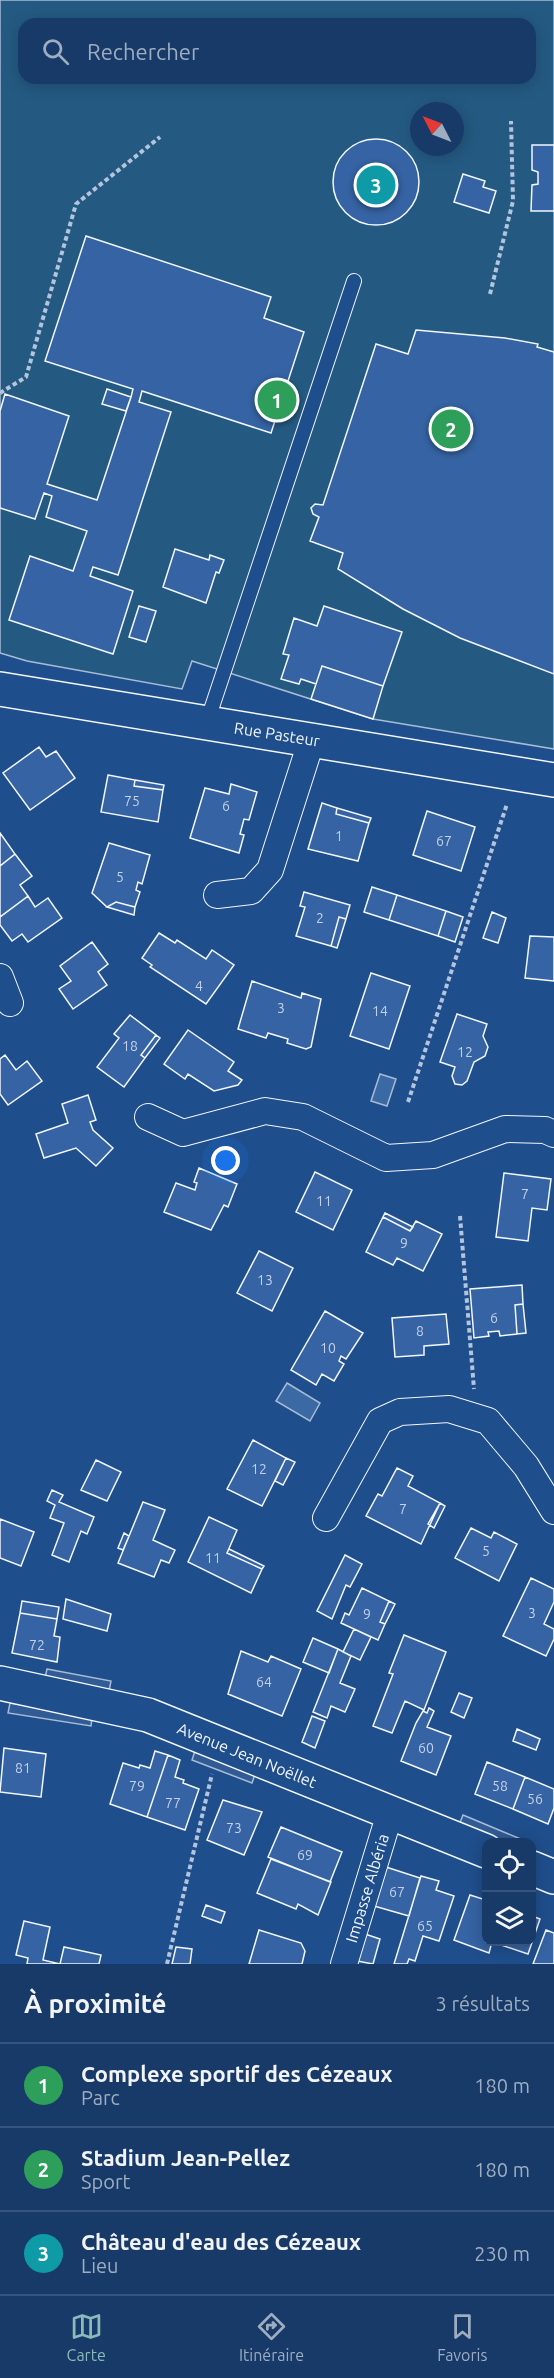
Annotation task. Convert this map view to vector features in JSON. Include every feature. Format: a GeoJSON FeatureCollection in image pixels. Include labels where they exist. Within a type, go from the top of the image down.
{"type":"FeatureCollection","features":[{"type":"Feature","properties":{"kind":"main road","name":"Rue Pasteur"},"geometry":{"type":"LineString","coordinates":[[0,688],[554,780]]}},
{"type":"Feature","properties":{"kind":"main road","name":"Avenue Jean Noëllet"},"geometry":{"type":"LineString","coordinates":[[0,1683],[148,1715],[482,1849]]}},
{"type":"Feature","properties":{"kind":"main road"},"geometry":{"type":"LineString","coordinates":[[536,1871],[554,1877]]}},
{"type":"Feature","properties":{"kind":"street"},"geometry":{"type":"LineString","coordinates":[[217,895],[251,891],[270,870],[312,739]]}},
{"type":"Feature","properties":{"kind":"street"},"geometry":{"type":"LineString","coordinates":[[0,977],[10,1003]]}},
{"type":"Feature","properties":{"kind":"street"},"geometry":{"type":"LineString","coordinates":[[148,1117],[183,1133],[265,1111],[303,1117],[386,1158],[433,1155],[505,1129],[545,1130],[554,1134]]}},
{"type":"Feature","properties":{"kind":"street"},"geometry":{"type":"LineString","coordinates":[[326,1518],[380,1421],[400,1412],[449,1409],[488,1421],[526,1466],[554,1511]]}},
{"type":"Feature","properties":{"kind":"street","name":"Impasse Albéria"},"geometry":{"type":"LineString","coordinates":[[344,1964],[390,1813]]}},
{"type":"Feature","properties":{"kind":"lane"},"geometry":{"type":"LineString","coordinates":[[207,722],[354,281]]}},
{"type":"Feature","properties":{"kind":"path"},"geometry":{"type":"LineString","coordinates":[[490,294],[513,201],[511,121]]}},
{"type":"Feature","properties":{"kind":"path"},"geometry":{"type":"LineString","coordinates":[[0,393],[26,377],[76,204],[160,137]]}},
{"type":"Feature","properties":{"kind":"path"},"geometry":{"type":"LineString","coordinates":[[408,1102],[506,809],[513,774]]}},
{"type":"Feature","properties":{"kind":"path"},"geometry":{"type":"LineString","coordinates":[[460,1216],[474,1390]]}},
{"type":"Feature","properties":{"kind":"path"},"geometry":{"type":"LineString","coordinates":[[167,1964],[220,1744]]}},
{"type":"Feature","properties":{"kind":"shaded area"},"geometry":{"type":"Polygon","coordinates":[[[0,0],[554,0],[554,749],[373,719],[192,661],[182,689],[27,661],[0,653],[0,0]]]}},
{"type":"Feature","properties":{"kind":"shaded area"},"geometry":{"type":"Polygon","coordinates":[[[380,1074],[396,1079],[387,1106],[371,1101],[380,1074]]]}},
{"type":"Feature","properties":{"kind":"shaded area"},"geometry":{"type":"Polygon","coordinates":[[[287,1383],[320,1403],[310,1421],[276,1401],[287,1383]]]}},
{"type":"Feature","properties":{"kind":"shaded area"},"geometry":{"type":"Polygon","coordinates":[[[47,1669],[111,1681],[109,1691],[45,1678],[47,1669]]]}},
{"type":"Feature","properties":{"kind":"shaded area"},"geometry":{"type":"Polygon","coordinates":[[[10,1703],[92,1717],[91,1726],[8,1713],[10,1703]]]}},
{"type":"Feature","properties":{"kind":"shaded area"},"geometry":{"type":"Polygon","coordinates":[[[195,1751],[255,1774],[252,1783],[192,1760],[195,1751]]]}},
{"type":"Feature","properties":{"kind":"shaded area"},"geometry":{"type":"Polygon","coordinates":[[[463,1815],[518,1838],[491,1838],[459,1825],[463,1815]]]}},
{"type":"Feature","properties":{"kind":"building"},"geometry":{"type":"Polygon","coordinates":[[[376,139],[393,142],[407,151],[416,165],[418,174],[416,199],[407,213],[393,222],[376,225],[359,222],[345,213],[336,199],[333,182],[336,165],[345,151],[359,142],[376,139]]]}},
{"type":"Feature","properties":{"kind":"building"},"geometry":{"type":"Polygon","coordinates":[[[532,145],[554,145],[554,211],[531,211],[532,185],[538,184],[538,172],[532,170],[532,145]]]}},
{"type":"Feature","properties":{"kind":"building"},"geometry":{"type":"Polygon","coordinates":[[[463,174],[485,181],[483,187],[496,191],[489,213],[454,202],[463,174]]]}},
{"type":"Feature","properties":{"kind":"building"},"geometry":{"type":"Polygon","coordinates":[[[86,236],[271,297],[264,318],[304,332],[271,433],[142,391],[139,402],[171,412],[118,575],[93,567],[90,576],[133,591],[113,654],[9,620],[30,556],[73,571],[87,531],[46,517],[52,496],[44,493],[35,519],[0,508],[0,411],[5,394],[69,416],[47,484],[97,500],[131,397],[133,389],[45,361],[86,236]]]}},
{"type":"Feature","properties":{"kind":"building"},"geometry":{"type":"Polygon","coordinates":[[[416,330],[505,338],[538,344],[537,347],[554,352],[554,674],[460,638],[403,609],[338,569],[343,553],[310,541],[319,517],[313,514],[311,508],[315,504],[323,505],[376,344],[408,354],[416,330]]]}},
{"type":"Feature","properties":{"kind":"building"},"geometry":{"type":"Polygon","coordinates":[[[107,389],[131,397],[126,411],[102,404],[107,389]]]}},
{"type":"Feature","properties":{"kind":"building"},"geometry":{"type":"Polygon","coordinates":[[[175,549],[209,560],[210,555],[224,560],[219,573],[216,572],[206,603],[163,587],[175,549]]]}},
{"type":"Feature","properties":{"kind":"building"},"geometry":{"type":"Polygon","coordinates":[[[139,606],[156,611],[146,642],[129,637],[139,606]]]}},
{"type":"Feature","properties":{"kind":"building"},"geometry":{"type":"Polygon","coordinates":[[[324,606],[402,632],[383,686],[322,666],[316,684],[301,679],[299,684],[281,679],[289,655],[283,654],[294,618],[317,626],[324,606]]]}},
{"type":"Feature","properties":{"kind":"building"},"geometry":{"type":"Polygon","coordinates":[[[322,666],[383,686],[373,719],[311,699],[322,666]]]}},
{"type":"Feature","properties":{"kind":"building"},"geometry":{"type":"Polygon","coordinates":[[[39,747],[46,757],[56,751],[75,778],[30,810],[3,773],[39,747]]]}},
{"type":"Feature","properties":{"kind":"building"},"geometry":{"type":"Polygon","coordinates":[[[108,775],[135,780],[134,786],[163,790],[158,822],[101,812],[108,775]]]}},
{"type":"Feature","properties":{"kind":"building"},"geometry":{"type":"Polygon","coordinates":[[[135,780],[164,785],[163,790],[134,786],[135,780]]]}},
{"type":"Feature","properties":{"kind":"building"},"geometry":{"type":"Polygon","coordinates":[[[231,784],[257,792],[249,820],[244,819],[240,834],[244,835],[239,853],[190,838],[205,788],[229,794],[231,784]]]}},
{"type":"Feature","properties":{"kind":"building"},"geometry":{"type":"Polygon","coordinates":[[[322,803],[337,808],[336,814],[369,823],[358,861],[308,849],[322,803]]]}},
{"type":"Feature","properties":{"kind":"building"},"geometry":{"type":"Polygon","coordinates":[[[337,808],[371,818],[369,823],[336,814],[337,808]]]}},
{"type":"Feature","properties":{"kind":"building"},"geometry":{"type":"Polygon","coordinates":[[[427,811],[475,827],[461,871],[413,855],[427,811]]]}},
{"type":"Feature","properties":{"kind":"building"},"geometry":{"type":"Polygon","coordinates":[[[0,833],[15,854],[0,866],[0,833]]]}},
{"type":"Feature","properties":{"kind":"building"},"geometry":{"type":"Polygon","coordinates":[[[109,843],[150,855],[142,884],[138,882],[136,890],[140,892],[135,907],[116,902],[107,907],[92,893],[109,843]]]}},
{"type":"Feature","properties":{"kind":"building"},"geometry":{"type":"Polygon","coordinates":[[[15,854],[32,876],[20,885],[28,896],[0,917],[0,866],[15,854]]]}},
{"type":"Feature","properties":{"kind":"building"},"geometry":{"type":"Polygon","coordinates":[[[372,887],[397,895],[389,920],[364,912],[372,887]]]}},
{"type":"Feature","properties":{"kind":"building"},"geometry":{"type":"Polygon","coordinates":[[[304,892],[350,905],[346,919],[339,917],[331,946],[296,936],[305,907],[300,906],[304,892]]]}},
{"type":"Feature","properties":{"kind":"building"},"geometry":{"type":"Polygon","coordinates":[[[397,895],[446,911],[438,936],[389,920],[397,895]]]}},
{"type":"Feature","properties":{"kind":"building"},"geometry":{"type":"Polygon","coordinates":[[[28,896],[35,907],[48,898],[62,918],[28,942],[22,934],[12,941],[0,925],[0,917],[28,896]]]}},
{"type":"Feature","properties":{"kind":"building"},"geometry":{"type":"Polygon","coordinates":[[[116,902],[135,907],[134,915],[107,907],[116,902]]]}},
{"type":"Feature","properties":{"kind":"building"},"geometry":{"type":"Polygon","coordinates":[[[446,911],[463,917],[455,942],[438,936],[446,911]]]}},
{"type":"Feature","properties":{"kind":"building"},"geometry":{"type":"Polygon","coordinates":[[[492,912],[506,918],[498,943],[483,938],[492,912]]]}},
{"type":"Feature","properties":{"kind":"building"},"geometry":{"type":"Polygon","coordinates":[[[339,917],[346,919],[337,948],[331,946],[339,917]]]}},
{"type":"Feature","properties":{"kind":"building"},"geometry":{"type":"Polygon","coordinates":[[[159,933],[175,943],[177,940],[206,959],[212,950],[234,965],[206,1004],[150,967],[152,965],[142,958],[159,933]]]}},
{"type":"Feature","properties":{"kind":"building"},"geometry":{"type":"Polygon","coordinates":[[[530,936],[554,937],[554,981],[525,978],[530,936]]]}},
{"type":"Feature","properties":{"kind":"building"},"geometry":{"type":"Polygon","coordinates":[[[92,942],[108,964],[98,972],[107,985],[73,1009],[59,989],[71,981],[60,966],[92,942]]]}},
{"type":"Feature","properties":{"kind":"building"},"geometry":{"type":"Polygon","coordinates":[[[371,973],[410,986],[389,1049],[350,1036],[371,973]]]}},
{"type":"Feature","properties":{"kind":"building"},"geometry":{"type":"Polygon","coordinates":[[[252,981],[301,998],[302,993],[321,999],[311,1047],[306,1049],[287,1043],[288,1039],[268,1033],[266,1038],[238,1029],[252,981]]]}},
{"type":"Feature","properties":{"kind":"building"},"geometry":{"type":"Polygon","coordinates":[[[457,1014],[487,1024],[483,1036],[488,1047],[485,1056],[474,1062],[467,1081],[462,1085],[455,1084],[452,1076],[455,1067],[440,1062],[457,1014]]]}},
{"type":"Feature","properties":{"kind":"building"},"geometry":{"type":"Polygon","coordinates":[[[130,1015],[156,1035],[141,1055],[145,1058],[124,1087],[97,1067],[119,1038],[114,1034],[130,1015]]]}},
{"type":"Feature","properties":{"kind":"building"},"geometry":{"type":"Polygon","coordinates":[[[188,1030],[234,1062],[228,1071],[242,1080],[238,1085],[214,1091],[188,1074],[185,1079],[164,1064],[188,1030]]]}},
{"type":"Feature","properties":{"kind":"building"},"geometry":{"type":"Polygon","coordinates":[[[156,1035],[160,1038],[145,1058],[141,1055],[156,1035]]]}},
{"type":"Feature","properties":{"kind":"building"},"geometry":{"type":"Polygon","coordinates":[[[5,1055],[16,1070],[27,1061],[42,1081],[8,1105],[0,1094],[0,1059],[5,1055]]]}},
{"type":"Feature","properties":{"kind":"building"},"geometry":{"type":"Polygon","coordinates":[[[88,1095],[96,1120],[90,1122],[93,1130],[113,1148],[96,1166],[76,1148],[44,1158],[36,1134],[68,1123],[62,1104],[88,1095]]]}},
{"type":"Feature","properties":{"kind":"building"},"geometry":{"type":"Polygon","coordinates":[[[199,1168],[237,1184],[228,1207],[224,1205],[211,1230],[164,1212],[176,1183],[195,1190],[197,1183],[194,1182],[199,1168]]]}},
{"type":"Feature","properties":{"kind":"building"},"geometry":{"type":"Polygon","coordinates":[[[315,1172],[352,1190],[333,1230],[296,1212],[315,1172]]]}},
{"type":"Feature","properties":{"kind":"building"},"geometry":{"type":"Polygon","coordinates":[[[504,1173],[551,1179],[547,1210],[532,1208],[528,1241],[496,1237],[504,1173]]]}},
{"type":"Feature","properties":{"kind":"building"},"geometry":{"type":"Polygon","coordinates":[[[385,1213],[413,1227],[410,1231],[383,1217],[385,1213]]]}},
{"type":"Feature","properties":{"kind":"building"},"geometry":{"type":"Polygon","coordinates":[[[383,1217],[410,1231],[416,1221],[442,1234],[423,1271],[397,1258],[393,1265],[366,1252],[383,1217]]]}},
{"type":"Feature","properties":{"kind":"building"},"geometry":{"type":"Polygon","coordinates":[[[259,1251],[293,1268],[272,1311],[237,1293],[259,1251]]]}},
{"type":"Feature","properties":{"kind":"building"},"geometry":{"type":"Polygon","coordinates":[[[522,1285],[523,1304],[515,1305],[517,1334],[500,1336],[499,1331],[488,1332],[489,1336],[474,1338],[470,1289],[522,1285]]]}},
{"type":"Feature","properties":{"kind":"building"},"geometry":{"type":"Polygon","coordinates":[[[523,1304],[526,1333],[517,1334],[515,1305],[523,1304]]]}},
{"type":"Feature","properties":{"kind":"building"},"geometry":{"type":"Polygon","coordinates":[[[325,1311],[363,1333],[346,1359],[341,1356],[339,1361],[344,1364],[334,1381],[322,1374],[316,1385],[291,1370],[325,1311]]]}},
{"type":"Feature","properties":{"kind":"building"},"geometry":{"type":"Polygon","coordinates":[[[446,1314],[449,1344],[424,1346],[424,1355],[395,1357],[392,1318],[446,1314]]]}},
{"type":"Feature","properties":{"kind":"building"},"geometry":{"type":"Polygon","coordinates":[[[253,1440],[286,1458],[262,1506],[227,1489],[253,1440]]]}},
{"type":"Feature","properties":{"kind":"building"},"geometry":{"type":"Polygon","coordinates":[[[286,1458],[295,1462],[283,1485],[275,1481],[286,1458]]]}},
{"type":"Feature","properties":{"kind":"building"},"geometry":{"type":"Polygon","coordinates":[[[96,1460],[121,1472],[107,1501],[81,1490],[96,1460]]]}},
{"type":"Feature","properties":{"kind":"building"},"geometry":{"type":"Polygon","coordinates":[[[397,1468],[413,1476],[408,1486],[440,1503],[421,1544],[366,1516],[378,1494],[382,1496],[397,1468]]]}},
{"type":"Feature","properties":{"kind":"building"},"geometry":{"type":"Polygon","coordinates":[[[52,1490],[63,1495],[59,1502],[94,1517],[87,1534],[81,1531],[69,1562],[52,1555],[64,1523],[50,1518],[55,1505],[47,1501],[52,1490]]]}},
{"type":"Feature","properties":{"kind":"building"},"geometry":{"type":"Polygon","coordinates":[[[143,1502],[165,1510],[153,1540],[175,1550],[169,1563],[161,1560],[154,1577],[118,1563],[143,1502]]]}},
{"type":"Feature","properties":{"kind":"building"},"geometry":{"type":"Polygon","coordinates":[[[440,1503],[445,1506],[434,1528],[428,1524],[440,1503]]]}},
{"type":"Feature","properties":{"kind":"building"},"geometry":{"type":"Polygon","coordinates":[[[209,1517],[237,1530],[227,1553],[262,1569],[251,1593],[188,1562],[209,1517]]]}},
{"type":"Feature","properties":{"kind":"building"},"geometry":{"type":"Polygon","coordinates":[[[0,1519],[34,1532],[21,1566],[0,1558],[0,1519]]]}},
{"type":"Feature","properties":{"kind":"building"},"geometry":{"type":"Polygon","coordinates":[[[471,1528],[491,1538],[494,1532],[517,1544],[499,1581],[455,1558],[471,1528]]]}},
{"type":"Feature","properties":{"kind":"building"},"geometry":{"type":"Polygon","coordinates":[[[124,1533],[129,1536],[123,1550],[118,1548],[124,1533]]]}},
{"type":"Feature","properties":{"kind":"building"},"geometry":{"type":"Polygon","coordinates":[[[229,1549],[264,1566],[262,1569],[227,1553],[229,1549]]]}},
{"type":"Feature","properties":{"kind":"building"},"geometry":{"type":"Polygon","coordinates":[[[345,1555],[362,1564],[350,1587],[346,1585],[332,1619],[317,1611],[345,1555]]]}},
{"type":"Feature","properties":{"kind":"building"},"geometry":{"type":"Polygon","coordinates":[[[531,1578],[554,1589],[554,1602],[544,1624],[554,1629],[554,1639],[546,1656],[503,1636],[531,1578]]]}},
{"type":"Feature","properties":{"kind":"building"},"geometry":{"type":"Polygon","coordinates":[[[362,1588],[389,1601],[380,1622],[385,1624],[378,1640],[341,1623],[345,1613],[349,1615],[362,1588]]]}},
{"type":"Feature","properties":{"kind":"building"},"geometry":{"type":"Polygon","coordinates":[[[66,1599],[111,1614],[107,1631],[63,1619],[66,1599]]]}},
{"type":"Feature","properties":{"kind":"building"},"geometry":{"type":"Polygon","coordinates":[[[22,1601],[59,1607],[57,1619],[20,1613],[22,1601]]]}},
{"type":"Feature","properties":{"kind":"building"},"geometry":{"type":"Polygon","coordinates":[[[389,1601],[395,1604],[385,1624],[380,1622],[389,1601]]]}},
{"type":"Feature","properties":{"kind":"building"},"geometry":{"type":"Polygon","coordinates":[[[20,1613],[57,1619],[54,1636],[60,1637],[57,1662],[12,1653],[20,1613]]]}},
{"type":"Feature","properties":{"kind":"building"},"geometry":{"type":"Polygon","coordinates":[[[354,1629],[371,1637],[360,1660],[343,1652],[354,1629]]]}},
{"type":"Feature","properties":{"kind":"building"},"geometry":{"type":"Polygon","coordinates":[[[404,1635],[446,1652],[424,1710],[405,1701],[392,1733],[373,1726],[393,1674],[389,1673],[404,1635]]]}},
{"type":"Feature","properties":{"kind":"building"},"geometry":{"type":"Polygon","coordinates":[[[313,1638],[338,1649],[329,1673],[303,1662],[313,1638]]]}},
{"type":"Feature","properties":{"kind":"building"},"geometry":{"type":"Polygon","coordinates":[[[338,1649],[351,1656],[340,1683],[355,1689],[345,1712],[331,1706],[327,1718],[313,1712],[338,1649]]]}},
{"type":"Feature","properties":{"kind":"building"},"geometry":{"type":"Polygon","coordinates":[[[241,1651],[268,1662],[271,1656],[301,1669],[282,1716],[228,1694],[241,1651]]]}},
{"type":"Feature","properties":{"kind":"building"},"geometry":{"type":"Polygon","coordinates":[[[459,1693],[472,1698],[464,1718],[451,1712],[459,1693]]]}},
{"type":"Feature","properties":{"kind":"building"},"geometry":{"type":"Polygon","coordinates":[[[429,1708],[434,1711],[427,1727],[451,1736],[436,1775],[401,1761],[416,1723],[423,1711],[427,1713],[429,1708]]]}},
{"type":"Feature","properties":{"kind":"building"},"geometry":{"type":"Polygon","coordinates":[[[312,1716],[325,1721],[315,1748],[302,1742],[312,1716]]]}},
{"type":"Feature","properties":{"kind":"building"},"geometry":{"type":"Polygon","coordinates":[[[517,1729],[540,1739],[536,1750],[513,1741],[517,1729]]]}},
{"type":"Feature","properties":{"kind":"building"},"geometry":{"type":"Polygon","coordinates":[[[4,1748],[46,1754],[41,1797],[0,1792],[4,1748]]]}},
{"type":"Feature","properties":{"kind":"building"},"geometry":{"type":"Polygon","coordinates":[[[155,1751],[168,1755],[147,1817],[110,1804],[123,1763],[139,1768],[140,1765],[150,1768],[155,1751]]]}},
{"type":"Feature","properties":{"kind":"building"},"geometry":{"type":"Polygon","coordinates":[[[168,1755],[180,1760],[175,1777],[199,1789],[185,1830],[147,1817],[168,1755]]]}},
{"type":"Feature","properties":{"kind":"building"},"geometry":{"type":"Polygon","coordinates":[[[487,1762],[525,1777],[513,1809],[475,1794],[487,1762]]]}},
{"type":"Feature","properties":{"kind":"building"},"geometry":{"type":"Polygon","coordinates":[[[525,1777],[554,1789],[554,1808],[548,1824],[513,1809],[525,1777]]]}},
{"type":"Feature","properties":{"kind":"building"},"geometry":{"type":"Polygon","coordinates":[[[223,1800],[262,1812],[244,1855],[207,1840],[223,1800]]]}},
{"type":"Feature","properties":{"kind":"building"},"geometry":{"type":"Polygon","coordinates":[[[281,1827],[342,1852],[330,1882],[268,1857],[281,1827]]]}},
{"type":"Feature","properties":{"kind":"building"},"geometry":{"type":"Polygon","coordinates":[[[271,1859],[331,1882],[318,1915],[298,1904],[296,1909],[257,1893],[271,1859]]]}},
{"type":"Feature","properties":{"kind":"building"},"geometry":{"type":"Polygon","coordinates":[[[386,1867],[420,1878],[409,1916],[374,1906],[386,1867]]]}},
{"type":"Feature","properties":{"kind":"building"},"geometry":{"type":"Polygon","coordinates":[[[421,1876],[439,1881],[436,1890],[454,1896],[439,1941],[423,1936],[415,1961],[409,1959],[407,1964],[394,1964],[421,1876]]]}},
{"type":"Feature","properties":{"kind":"building"},"geometry":{"type":"Polygon","coordinates":[[[470,1895],[482,1899],[482,1946],[491,1946],[489,1953],[454,1940],[470,1895]]]}},
{"type":"Feature","properties":{"kind":"building"},"geometry":{"type":"Polygon","coordinates":[[[206,1905],[225,1912],[221,1923],[202,1916],[206,1905]]]}},
{"type":"Feature","properties":{"kind":"building"},"geometry":{"type":"Polygon","coordinates":[[[536,1918],[540,1919],[536,1931],[536,1918]]]}},
{"type":"Feature","properties":{"kind":"building"},"geometry":{"type":"Polygon","coordinates":[[[24,1921],[50,1927],[43,1960],[60,1964],[27,1964],[28,1958],[16,1955],[24,1921]]]}},
{"type":"Feature","properties":{"kind":"building"},"geometry":{"type":"Polygon","coordinates":[[[259,1930],[301,1943],[305,1951],[302,1964],[249,1964],[259,1930]]]}},
{"type":"Feature","properties":{"kind":"building"},"geometry":{"type":"Polygon","coordinates":[[[546,1930],[554,1933],[554,1964],[533,1964],[546,1930]]]}},
{"type":"Feature","properties":{"kind":"building"},"geometry":{"type":"Polygon","coordinates":[[[365,1934],[380,1939],[373,1964],[357,1961],[365,1934]]]}},
{"type":"Feature","properties":{"kind":"building"},"geometry":{"type":"Polygon","coordinates":[[[504,1946],[531,1946],[528,1954],[504,1946]]]}},
{"type":"Feature","properties":{"kind":"building"},"geometry":{"type":"Polygon","coordinates":[[[64,1947],[101,1955],[99,1964],[60,1964],[64,1947]]]}},
{"type":"Feature","properties":{"kind":"building"},"geometry":{"type":"Polygon","coordinates":[[[176,1947],[192,1949],[190,1964],[172,1964],[176,1947]]]}},
{"type":"Feature","properties":{"kind":"place","name":"Château d'eau des Cézeaux"},"geometry":{"type":"Point","coordinates":[376,185]}},
{"type":"Feature","properties":{"kind":"place","name":"Complexe sportif des Cézeaux"},"geometry":{"type":"Point","coordinates":[277,400]}},
{"type":"Feature","properties":{"kind":"place","name":"Stadium Jean-Pellez"},"geometry":{"type":"Point","coordinates":[451,429]}}]}
